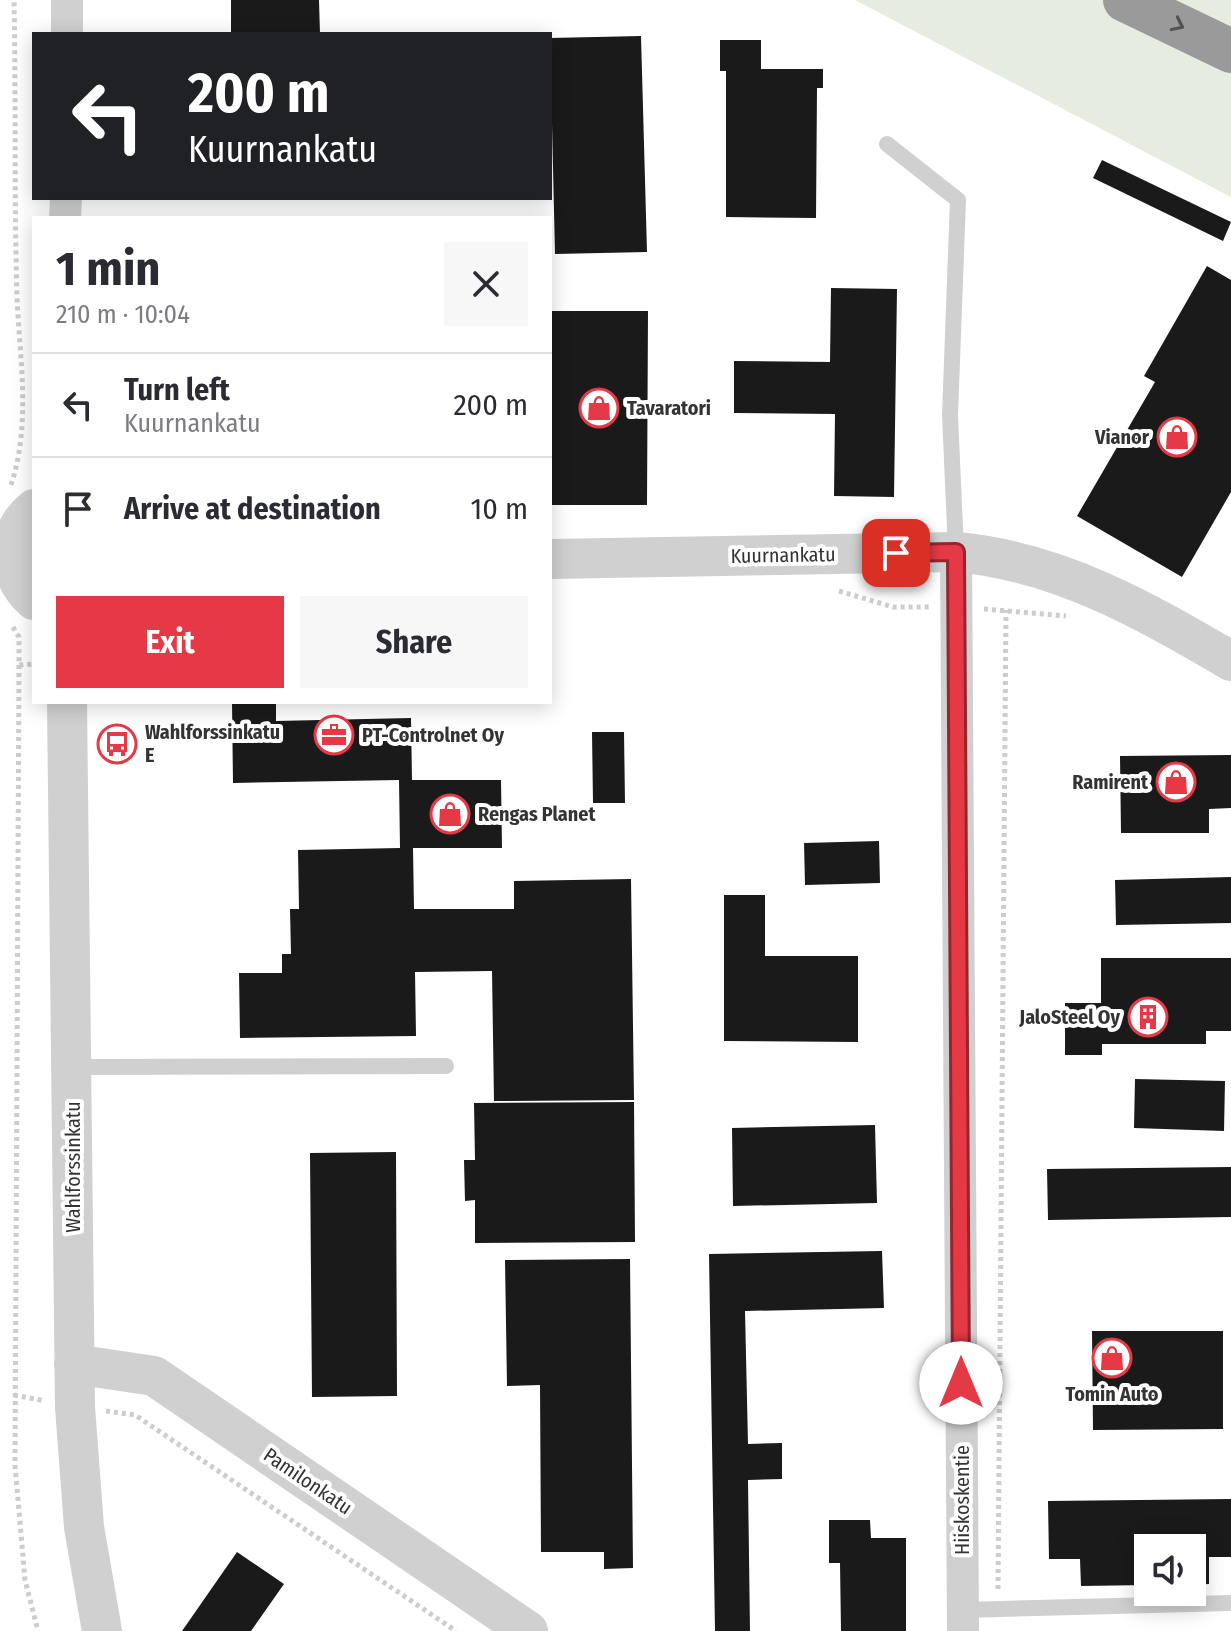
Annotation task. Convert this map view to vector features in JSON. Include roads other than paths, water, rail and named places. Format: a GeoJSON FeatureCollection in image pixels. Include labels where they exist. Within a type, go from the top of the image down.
{"type":"FeatureCollection","features":[{"type":"Feature","properties":{"kind":"highway"},"geometry":{"type":"LineString","coordinates":[[1125,0],[1231,51]]}},
{"type":"Feature","properties":{"kind":"street"},"geometry":{"type":"LineString","coordinates":[[67,0],[67,32]]}},
{"type":"Feature","properties":{"kind":"street"},"geometry":{"type":"LineString","coordinates":[[13,588],[12,546],[21,503]]}},
{"type":"Feature","properties":{"kind":"street","name":"Kuurnankatu"},"geometry":{"type":"LineString","coordinates":[[552,559],[956,552],[1000,556],[1089,585],[1231,661]]}},
{"type":"Feature","properties":{"kind":"street","name":"Hiiskoskentie"},"geometry":{"type":"LineString","coordinates":[[956,552],[962,1621]]}},
{"type":"Feature","properties":{"kind":"street","name":"Wahlforssinkatu"},"geometry":{"type":"LineString","coordinates":[[67,704],[75,1407],[84,1527],[102,1631]]}},
{"type":"Feature","properties":{"kind":"street","name":"Pamilonkatu"},"geometry":{"type":"LineString","coordinates":[[74,1364],[154,1376],[528,1631]]}},
{"type":"Feature","properties":{"kind":"lane"},"geometry":{"type":"LineString","coordinates":[[887,144],[958,200],[950,415],[956,552]]}},
{"type":"Feature","properties":{"kind":"lane"},"geometry":{"type":"LineString","coordinates":[[72,1067],[446,1066]]}},
{"type":"Feature","properties":{"kind":"lane"},"geometry":{"type":"LineString","coordinates":[[962,1621],[997,1609],[1231,1603]]}},
{"type":"Feature","properties":{"kind":"place","name":"Tavaratori"},"geometry":{"type":"Point","coordinates":[599,408]}},
{"type":"Feature","properties":{"kind":"place","name":"Vianor"},"geometry":{"type":"Point","coordinates":[1177,437]}},
{"type":"Feature","properties":{"kind":"place","name":"PT-Controlnet Oy"},"geometry":{"type":"Point","coordinates":[334,735]}},
{"type":"Feature","properties":{"kind":"place","name":"Wahlforssinkatu E"},"geometry":{"type":"Point","coordinates":[117,744]}},
{"type":"Feature","properties":{"kind":"place","name":"Ramirent"},"geometry":{"type":"Point","coordinates":[1176,782]}},
{"type":"Feature","properties":{"kind":"place","name":"Rengas Planet"},"geometry":{"type":"Point","coordinates":[450,814]}},
{"type":"Feature","properties":{"kind":"place","name":"JaloSteel Oy"},"geometry":{"type":"Point","coordinates":[1148,1017]}},
{"type":"Feature","properties":{"kind":"place","name":"Tomin Auto"},"geometry":{"type":"Point","coordinates":[1112,1358]}}]}
